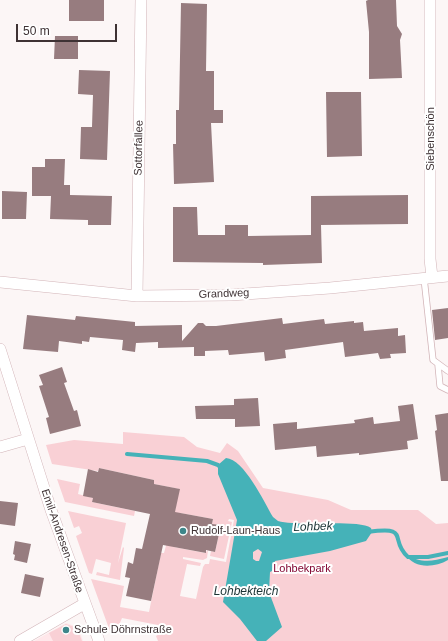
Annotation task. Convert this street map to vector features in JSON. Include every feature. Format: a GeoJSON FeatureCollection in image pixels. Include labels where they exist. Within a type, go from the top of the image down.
{"type":"FeatureCollection","features":[{"type":"Feature","properties":{"kind":"street","name":"Sottorfallee"},"geometry":{"type":"LineString","coordinates":[[137,296],[141,0]]}},
{"type":"Feature","properties":{"kind":"street","name":"Siebenschön"},"geometry":{"type":"LineString","coordinates":[[428,277],[430,259],[430,0]]}},
{"type":"Feature","properties":{"kind":"street","name":"Grandweg"},"geometry":{"type":"LineString","coordinates":[[0,282],[137,296],[231,295],[330,288],[448,276]]}},
{"type":"Feature","properties":{"kind":"street","name":"Emil-Andresen-Straße"},"geometry":{"type":"LineString","coordinates":[[0,349],[28,439],[84,604],[99,641]]}},
{"type":"Feature","properties":{"kind":"street"},"geometry":{"type":"LineString","coordinates":[[0,448],[28,439]]}},
{"type":"Feature","properties":{"kind":"street"},"geometry":{"type":"LineString","coordinates":[[20,641],[84,604]]}},
{"type":"Feature","properties":{"kind":"lane"},"geometry":{"type":"LineString","coordinates":[[428,277],[433,360],[448,371]]}},
{"type":"Feature","properties":{"kind":"lane"},"geometry":{"type":"LineString","coordinates":[[438,365],[440,386],[448,390]]}},
{"type":"Feature","properties":{"kind":"shaded area","name":"Schule Döhrnstraße"},"geometry":{"type":"Polygon","coordinates":[[[66,623],[78,627],[83,641],[34,641],[66,623]]]}},
{"type":"Feature","properties":{"kind":"green space","name":"Lohbekpark"},"geometry":{"type":"Polygon","coordinates":[[[123,432],[184,437],[197,447],[220,453],[227,443],[238,451],[263,488],[328,500],[351,510],[418,510],[436,524],[448,523],[448,641],[158,641],[156,636],[162,632],[158,625],[122,618],[115,635],[111,634],[91,579],[124,586],[120,607],[149,612],[161,553],[164,553],[167,542],[174,547],[205,553],[208,550],[207,558],[203,560],[183,557],[183,559],[201,563],[200,566],[187,564],[180,596],[196,599],[205,564],[209,564],[210,559],[226,562],[234,520],[229,519],[228,521],[232,522],[224,559],[210,556],[211,551],[215,552],[221,526],[212,524],[213,519],[180,513],[174,516],[179,489],[154,484],[154,480],[99,468],[98,471],[52,464],[46,445],[74,440],[123,444],[123,432]]]}},
{"type":"Feature","properties":{"kind":"green space"},"geometry":{"type":"Polygon","coordinates":[[[57,479],[80,484],[78,494],[93,498],[92,502],[135,511],[134,516],[65,502],[57,479]]]}},
{"type":"Feature","properties":{"kind":"green space"},"geometry":{"type":"Polygon","coordinates":[[[68,511],[126,523],[118,563],[123,547],[120,580],[96,575],[97,572],[109,575],[111,563],[96,559],[92,574],[89,573],[76,536],[82,533],[79,526],[74,528],[68,511]]]}},
{"type":"Feature","properties":{"kind":"green space","name":"Schule Döhrnstraße"},"geometry":{"type":"Polygon","coordinates":[[[66,624],[77,628],[82,641],[53,641],[49,633],[66,624]]]}},
{"type":"Feature","properties":{"kind":"water","name":"Lohbekteich"},"geometry":{"type":"Polygon","coordinates":[[[226,458],[233,460],[240,466],[253,482],[273,517],[278,521],[287,523],[341,523],[364,525],[371,528],[372,532],[366,541],[330,551],[275,561],[272,571],[270,572],[269,592],[282,627],[266,641],[257,641],[240,619],[223,602],[237,520],[218,474],[218,465],[226,458]],[[258,549],[253,552],[253,559],[259,561],[262,552],[258,549]]]}},
{"type":"Feature","properties":{"kind":"water"},"geometry":{"type":"Polygon","coordinates":[[[405,554],[416,559],[426,561],[448,557],[448,560],[437,565],[425,566],[419,565],[409,559],[405,554]]]}},
{"type":"Feature","properties":{"kind":"building"},"geometry":{"type":"Polygon","coordinates":[[[69,0],[104,0],[104,21],[69,21],[69,0]]]}},
{"type":"Feature","properties":{"kind":"building"},"geometry":{"type":"Polygon","coordinates":[[[396,0],[397,26],[402,34],[400,40],[402,78],[369,79],[369,32],[366,1],[396,0]]]}},
{"type":"Feature","properties":{"kind":"building"},"geometry":{"type":"Polygon","coordinates":[[[181,3],[207,4],[206,71],[214,71],[214,110],[223,110],[223,123],[211,123],[214,182],[174,184],[173,144],[176,144],[176,110],[179,110],[181,3]]]}},
{"type":"Feature","properties":{"kind":"building"},"geometry":{"type":"Polygon","coordinates":[[[55,36],[78,36],[78,59],[54,59],[55,36]]]}},
{"type":"Feature","properties":{"kind":"building"},"geometry":{"type":"Polygon","coordinates":[[[79,70],[110,71],[107,160],[80,159],[81,127],[92,127],[93,95],[78,94],[79,70]]]}},
{"type":"Feature","properties":{"kind":"building"},"geometry":{"type":"Polygon","coordinates":[[[326,92],[361,92],[362,156],[327,157],[326,92]]]}},
{"type":"Feature","properties":{"kind":"building"},"geometry":{"type":"Polygon","coordinates":[[[45,159],[65,159],[64,185],[70,185],[70,195],[112,196],[111,225],[88,225],[88,220],[50,219],[51,196],[32,196],[32,167],[45,167],[45,159]]]}},
{"type":"Feature","properties":{"kind":"building"},"geometry":{"type":"Polygon","coordinates":[[[2,191],[27,192],[26,219],[2,219],[2,191]]]}},
{"type":"Feature","properties":{"kind":"building"},"geometry":{"type":"Polygon","coordinates":[[[408,195],[408,224],[321,225],[322,263],[263,265],[263,263],[173,262],[173,207],[197,207],[198,235],[225,235],[225,225],[248,225],[248,236],[311,235],[311,196],[408,195]]]}},
{"type":"Feature","properties":{"kind":"building"},"geometry":{"type":"Polygon","coordinates":[[[448,308],[448,338],[435,340],[432,310],[448,308]]]}},
{"type":"Feature","properties":{"kind":"building"},"geometry":{"type":"Polygon","coordinates":[[[27,315],[75,320],[76,316],[135,322],[135,326],[182,325],[182,341],[198,323],[203,323],[206,326],[216,326],[282,318],[283,324],[324,319],[325,324],[354,321],[354,323],[363,322],[364,331],[398,328],[398,336],[405,335],[406,353],[390,354],[391,358],[380,359],[378,353],[345,357],[343,342],[285,350],[286,358],[265,361],[264,352],[229,355],[228,350],[205,351],[205,356],[194,356],[194,347],[158,348],[158,342],[136,343],[135,352],[122,350],[123,340],[90,337],[89,342],[82,341],[82,344],[59,341],[58,352],[23,349],[27,315]]]}},
{"type":"Feature","properties":{"kind":"building"},"geometry":{"type":"Polygon","coordinates":[[[62,367],[67,382],[64,383],[74,411],[77,410],[81,426],[50,434],[46,418],[49,417],[39,386],[43,385],[39,375],[62,367]]]}},
{"type":"Feature","properties":{"kind":"building"},"geometry":{"type":"Polygon","coordinates":[[[258,398],[260,426],[235,427],[235,419],[196,419],[195,406],[234,405],[234,399],[258,398]]]}},
{"type":"Feature","properties":{"kind":"building"},"geometry":{"type":"Polygon","coordinates":[[[413,404],[418,439],[407,441],[408,449],[359,455],[359,453],[317,457],[316,446],[275,450],[273,424],[297,422],[297,429],[355,423],[354,420],[373,417],[374,424],[400,421],[398,406],[413,404]]]}},
{"type":"Feature","properties":{"kind":"building"},"geometry":{"type":"Polygon","coordinates":[[[448,413],[448,481],[441,481],[435,431],[437,430],[435,415],[448,413]]]}},
{"type":"Feature","properties":{"kind":"building","name":"Rudolf-Laun-Haus"},"geometry":{"type":"Polygon","coordinates":[[[99,468],[154,480],[154,484],[180,489],[175,512],[213,519],[212,524],[221,525],[215,552],[206,550],[206,553],[163,545],[151,601],[126,596],[130,578],[125,577],[128,562],[133,564],[136,548],[142,549],[150,514],[92,502],[93,498],[83,496],[88,469],[98,472],[99,468]]]}},
{"type":"Feature","properties":{"kind":"building"},"geometry":{"type":"Polygon","coordinates":[[[0,501],[18,503],[15,526],[0,524],[0,501]]]}},
{"type":"Feature","properties":{"kind":"building"},"geometry":{"type":"Polygon","coordinates":[[[15,541],[31,544],[27,563],[14,560],[15,555],[13,554],[15,541]]]}},
{"type":"Feature","properties":{"kind":"building"},"geometry":{"type":"Polygon","coordinates":[[[25,574],[44,578],[40,597],[21,593],[25,574]]]}},
{"type":"Feature","properties":{"kind":"waterway","name":"Lohbek"},"geometry":{"type":"LineString","coordinates":[[127,454],[207,461],[218,465],[222,469]]}},
{"type":"Feature","properties":{"kind":"waterway","name":"Lohbek"},"geometry":{"type":"LineString","coordinates":[[368,532],[390,531],[395,533],[402,551],[408,557],[428,557],[448,553]]}},
{"type":"Feature","properties":{"kind":"place","name":"Rudolf-Laun-Haus"},"geometry":{"type":"Point","coordinates":[183,531]}},
{"type":"Feature","properties":{"kind":"place","name":"Schule Döhrnstraße"},"geometry":{"type":"Point","coordinates":[66,630]}}]}
